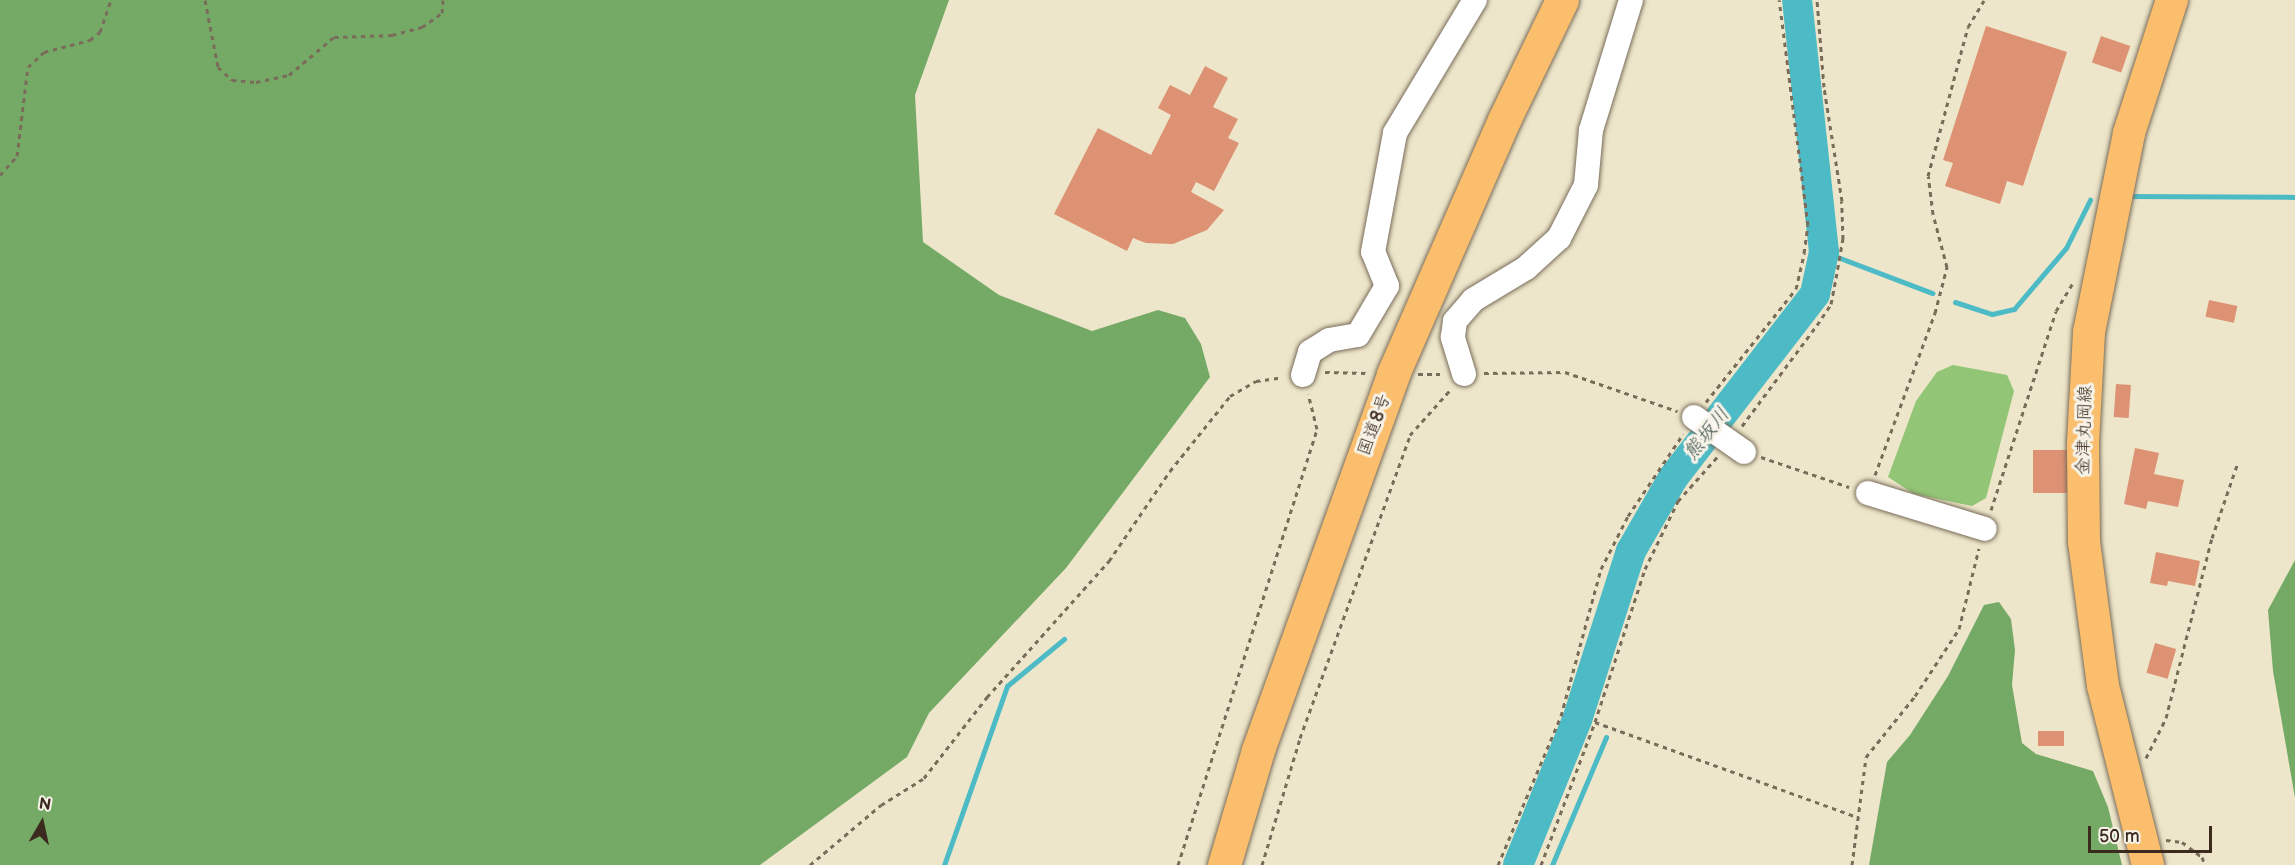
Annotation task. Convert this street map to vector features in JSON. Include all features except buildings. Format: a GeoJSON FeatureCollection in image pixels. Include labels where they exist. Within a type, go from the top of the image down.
{"type":"FeatureCollection","features":[{"type":"Feature","properties":{"kind":"highway","name":"国道8号"},"geometry":{"type":"LineString","coordinates":[[1224,865],[1258,750],[1393,374],[1504,120],[1562,0]]}},
{"type":"Feature","properties":{"kind":"main road","name":"金津丸岡線"},"geometry":{"type":"LineString","coordinates":[[2145,851],[2103,686],[2084,542],[2083,443],[2090,332],[2127,144],[2172,0]]}},
{"type":"Feature","properties":{"kind":"street"},"geometry":{"type":"LineString","coordinates":[[1303,375],[1310,352],[1329,340],[1358,335],[1386,286],[1373,252],[1395,134],[1475,0]]}},
{"type":"Feature","properties":{"kind":"street"},"geometry":{"type":"LineString","coordinates":[[1464,374],[1452,337],[1455,321],[1473,300],[1526,268],[1559,238],[1586,185],[1591,130],[1631,0]]}},
{"type":"Feature","properties":{"kind":"street"},"geometry":{"type":"LineString","coordinates":[[1694,417],[1736,447]]}},
{"type":"Feature","properties":{"kind":"street"},"geometry":{"type":"LineString","coordinates":[[1868,493],[1985,530]]}},
{"type":"Feature","properties":{"kind":"path"},"geometry":{"type":"LineString","coordinates":[[0,175],[17,156],[28,67],[44,52],[90,40],[100,32],[111,0]]}},
{"type":"Feature","properties":{"kind":"path"},"geometry":{"type":"LineString","coordinates":[[206,0],[218,67],[232,80],[256,82],[289,75],[334,37],[392,34],[422,27],[442,13],[443,0]]}},
{"type":"Feature","properties":{"kind":"path"},"geometry":{"type":"LineString","coordinates":[[1498,865],[1561,716],[1601,569],[1628,516],[1694,417],[1796,289],[1808,225],[1779,0]]}},
{"type":"Feature","properties":{"kind":"path"},"geometry":{"type":"LineString","coordinates":[[1541,865],[1595,722],[1645,568],[1678,501],[1736,447],[1831,304],[1843,239],[1842,201],[1824,87],[1817,0]]}},
{"type":"Feature","properties":{"kind":"path"},"geometry":{"type":"LineString","coordinates":[[1736,447],[1868,493],[1935,313],[1947,267],[1933,214],[1928,176],[1968,27],[1984,0]]}},
{"type":"Feature","properties":{"kind":"path"},"geometry":{"type":"LineString","coordinates":[[1852,865],[1866,757],[1915,696],[1959,629],[1968,582],[2056,311],[2078,275]]}},
{"type":"Feature","properties":{"kind":"path"},"geometry":{"type":"LineString","coordinates":[[810,865],[881,805],[924,778],[987,697],[1109,561],[1170,471],[1230,396],[1256,381],[1303,375],[1565,372],[1694,417]]}},
{"type":"Feature","properties":{"kind":"path"},"geometry":{"type":"LineString","coordinates":[[1262,865],[1300,738],[1410,435],[1464,374]]}},
{"type":"Feature","properties":{"kind":"path"},"geometry":{"type":"LineString","coordinates":[[1178,865],[1317,429],[1303,375]]}},
{"type":"Feature","properties":{"kind":"path"},"geometry":{"type":"LineString","coordinates":[[2145,760],[2166,718],[2212,538],[2237,465]]}},
{"type":"Feature","properties":{"kind":"path"},"geometry":{"type":"LineString","coordinates":[[1595,722],[1859,817]]}},
{"type":"Feature","properties":{"kind":"path"},"geometry":{"type":"LineString","coordinates":[[2145,851],[2182,842],[2202,856],[2205,865]]}},
{"type":"Feature","properties":{"kind":"green space"},"geometry":{"type":"Polygon","coordinates":[[[0,0],[949,0],[915,95],[923,242],[999,295],[1092,331],[1158,310],[1185,318],[1201,344],[1210,377],[1066,568],[929,713],[907,757],[760,865],[0,865],[0,0]]]}},
{"type":"Feature","properties":{"kind":"green space"},"geometry":{"type":"Polygon","coordinates":[[[1953,365],[2007,375],[2014,391],[1986,498],[1972,506],[1914,494],[1888,477],[1916,401],[1937,372],[1953,365]]]}},
{"type":"Feature","properties":{"kind":"green space"},"geometry":{"type":"Polygon","coordinates":[[[2295,560],[2295,798],[2273,671],[2268,610],[2295,560]]]}},
{"type":"Feature","properties":{"kind":"green space"},"geometry":{"type":"Polygon","coordinates":[[[1999,602],[2011,619],[2015,650],[2012,685],[2022,743],[2036,754],[2093,771],[2108,807],[2122,865],[1869,865],[1887,762],[1910,735],[1948,676],[1984,605],[1999,602]]]}},
{"type":"Feature","properties":{"kind":"waterway","name":"熊坂川"},"geometry":{"type":"LineString","coordinates":[[1518,865],[1577,720],[1631,551],[1673,478],[1815,294],[1824,252],[1797,0]]}},
{"type":"Feature","properties":{"kind":"waterway"},"geometry":{"type":"LineString","coordinates":[[2126,196],[2295,197]]}},
{"type":"Feature","properties":{"kind":"waterway"},"geometry":{"type":"LineString","coordinates":[[1955,302],[1992,314],[2014,309],[2066,248],[2090,200]]}},
{"type":"Feature","properties":{"kind":"waterway"},"geometry":{"type":"LineString","coordinates":[[1824,252],[1932,293]]}},
{"type":"Feature","properties":{"kind":"waterway"},"geometry":{"type":"LineString","coordinates":[[944,865],[1007,686],[1064,639]]}},
{"type":"Feature","properties":{"kind":"waterway"},"geometry":{"type":"LineString","coordinates":[[1552,865],[1606,737]]}}]}
